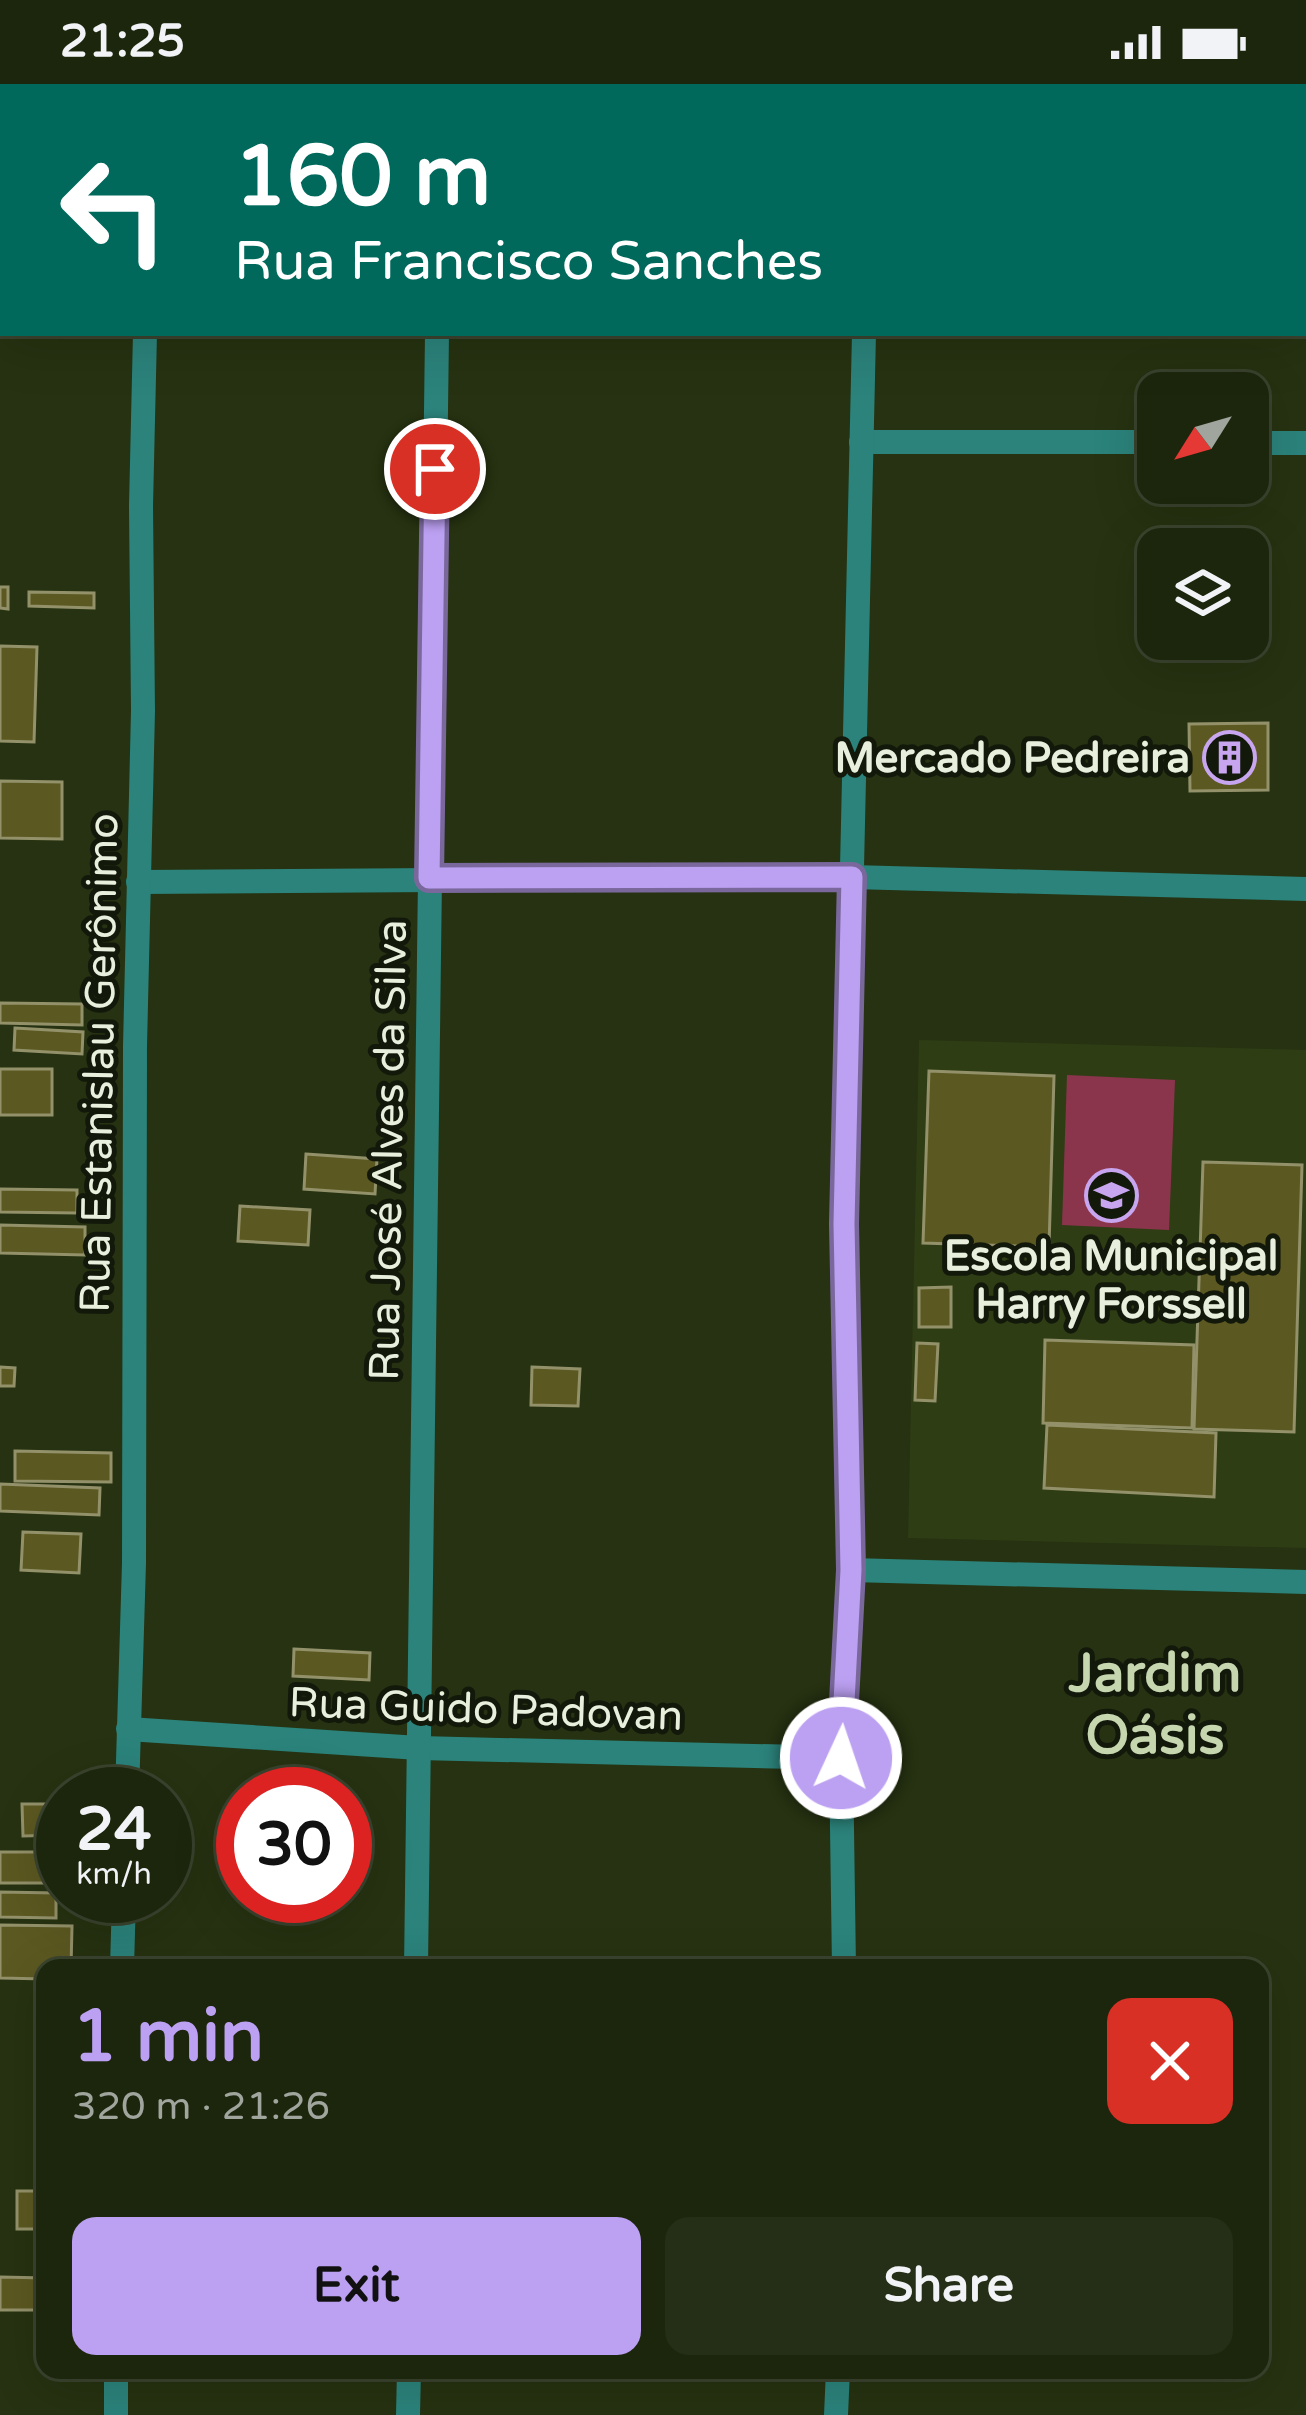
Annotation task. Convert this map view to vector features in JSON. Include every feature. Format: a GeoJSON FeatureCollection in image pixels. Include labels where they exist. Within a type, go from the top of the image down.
{"type":"FeatureCollection","features":[{"type":"Feature","properties":{"kind":"street","name":"Rua Estanislau Gerônimo"},"geometry":{"type":"LineString","coordinates":[[127,1767],[134,1563],[145,336]]}},
{"type":"Feature","properties":{"kind":"street","name":"Rua José Alves da Silva"},"geometry":{"type":"LineString","coordinates":[[416,1959],[436,336]]}},
{"type":"Feature","properties":{"kind":"street"},"geometry":{"type":"LineString","coordinates":[[844,1959],[841,1758],[851,1570],[844,1224],[864,336]]}},
{"type":"Feature","properties":{"kind":"street"},"geometry":{"type":"LineString","coordinates":[[861,442],[1137,442]]}},
{"type":"Feature","properties":{"kind":"street"},"geometry":{"type":"LineString","coordinates":[[1269,443],[1306,443]]}},
{"type":"Feature","properties":{"kind":"street"},"geometry":{"type":"LineString","coordinates":[[138,882],[852,877],[1306,889]]}},
{"type":"Feature","properties":{"kind":"street"},"geometry":{"type":"LineString","coordinates":[[851,1570],[1306,1582]]}},
{"type":"Feature","properties":{"kind":"street","name":"Rua Guido Padovan"},"geometry":{"type":"LineString","coordinates":[[128,1729],[419,1748],[841,1758]]}},
{"type":"Feature","properties":{"kind":"street"},"geometry":{"type":"LineString","coordinates":[[122,1959],[123,1923]]}},
{"type":"Feature","properties":{"kind":"street"},"geometry":{"type":"LineString","coordinates":[[116,2379],[116,2415]]}},
{"type":"Feature","properties":{"kind":"street"},"geometry":{"type":"LineString","coordinates":[[408,2415],[409,2379]]}},
{"type":"Feature","properties":{"kind":"street"},"geometry":{"type":"LineString","coordinates":[[836,2415],[838,2379]]}},
{"type":"Feature","properties":{"kind":"shaded area","name":"Escola Municipal Harry Forssell"},"geometry":{"type":"Polygon","coordinates":[[[919,1040],[1306,1050],[1306,1548],[908,1538],[919,1040]]]}},
{"type":"Feature","properties":{"kind":"shaded area"},"geometry":{"type":"Polygon","coordinates":[[[1067,1075],[1175,1080],[1169,1230],[1062,1225],[1067,1075]]]}},
{"type":"Feature","properties":{"kind":"building"},"geometry":{"type":"Polygon","coordinates":[[[0,587],[8,587],[8,609],[0,608],[0,587]]]}},
{"type":"Feature","properties":{"kind":"building"},"geometry":{"type":"Polygon","coordinates":[[[29,592],[94,593],[94,608],[29,606],[29,592]]]}},
{"type":"Feature","properties":{"kind":"building"},"geometry":{"type":"Polygon","coordinates":[[[0,646],[37,647],[34,742],[0,741],[0,646]]]}},
{"type":"Feature","properties":{"kind":"building","name":"Mercado Pedreira"},"geometry":{"type":"Polygon","coordinates":[[[1268,723],[1268,790],[1190,791],[1189,724],[1268,723]]]}},
{"type":"Feature","properties":{"kind":"building"},"geometry":{"type":"Polygon","coordinates":[[[0,781],[62,782],[62,839],[0,838],[0,781]]]}},
{"type":"Feature","properties":{"kind":"building"},"geometry":{"type":"Polygon","coordinates":[[[0,1003],[82,1004],[82,1025],[0,1023],[0,1003]]]}},
{"type":"Feature","properties":{"kind":"building"},"geometry":{"type":"Polygon","coordinates":[[[15,1028],[83,1032],[82,1054],[14,1050],[15,1028]]]}},
{"type":"Feature","properties":{"kind":"building"},"geometry":{"type":"Polygon","coordinates":[[[0,1069],[52,1069],[52,1115],[0,1115],[0,1069]]]}},
{"type":"Feature","properties":{"kind":"building"},"geometry":{"type":"Polygon","coordinates":[[[929,1071],[1054,1076],[1049,1247],[923,1243],[929,1071]]]}},
{"type":"Feature","properties":{"kind":"building"},"geometry":{"type":"Polygon","coordinates":[[[306,1154],[377,1159],[375,1194],[304,1189],[306,1154]]]}},
{"type":"Feature","properties":{"kind":"building"},"geometry":{"type":"Polygon","coordinates":[[[1203,1162],[1302,1165],[1294,1432],[1194,1429],[1203,1162]]]}},
{"type":"Feature","properties":{"kind":"building"},"geometry":{"type":"Polygon","coordinates":[[[0,1189],[77,1190],[77,1213],[0,1212],[0,1189]]]}},
{"type":"Feature","properties":{"kind":"building"},"geometry":{"type":"Polygon","coordinates":[[[240,1206],[310,1210],[308,1245],[238,1241],[240,1206]]]}},
{"type":"Feature","properties":{"kind":"building"},"geometry":{"type":"Polygon","coordinates":[[[0,1225],[85,1227],[85,1255],[0,1253],[0,1225]]]}},
{"type":"Feature","properties":{"kind":"building"},"geometry":{"type":"Polygon","coordinates":[[[951,1287],[951,1327],[919,1327],[919,1288],[951,1287]]]}},
{"type":"Feature","properties":{"kind":"building"},"geometry":{"type":"Polygon","coordinates":[[[1045,1340],[1194,1345],[1192,1428],[1043,1423],[1045,1340]]]}},
{"type":"Feature","properties":{"kind":"building"},"geometry":{"type":"Polygon","coordinates":[[[917,1343],[938,1344],[935,1401],[915,1400],[917,1343]]]}},
{"type":"Feature","properties":{"kind":"building"},"geometry":{"type":"Polygon","coordinates":[[[0,1367],[15,1368],[14,1386],[0,1386],[0,1367]]]}},
{"type":"Feature","properties":{"kind":"building"},"geometry":{"type":"Polygon","coordinates":[[[532,1367],[580,1369],[578,1406],[531,1405],[532,1367]]]}},
{"type":"Feature","properties":{"kind":"building"},"geometry":{"type":"Polygon","coordinates":[[[1047,1425],[1216,1433],[1214,1497],[1044,1488],[1047,1425]]]}},
{"type":"Feature","properties":{"kind":"building"},"geometry":{"type":"Polygon","coordinates":[[[15,1451],[111,1453],[111,1482],[15,1481],[15,1451]]]}},
{"type":"Feature","properties":{"kind":"building"},"geometry":{"type":"Polygon","coordinates":[[[0,1484],[100,1488],[99,1515],[0,1511],[0,1484]]]}},
{"type":"Feature","properties":{"kind":"building"},"geometry":{"type":"Polygon","coordinates":[[[23,1532],[81,1534],[79,1573],[21,1570],[23,1532]]]}},
{"type":"Feature","properties":{"kind":"building"},"geometry":{"type":"Polygon","coordinates":[[[294,1649],[370,1653],[369,1680],[293,1676],[294,1649]]]}},
{"type":"Feature","properties":{"kind":"building"},"geometry":{"type":"Polygon","coordinates":[[[22,1804],[36,1804],[36,1836],[23,1836],[22,1804]]]}},
{"type":"Feature","properties":{"kind":"building"},"geometry":{"type":"Polygon","coordinates":[[[0,1852],[36,1852],[36,1883],[0,1883],[0,1852]]]}},
{"type":"Feature","properties":{"kind":"building"},"geometry":{"type":"Polygon","coordinates":[[[0,1892],[36,1893],[36,1918],[0,1917],[0,1892]]]}},
{"type":"Feature","properties":{"kind":"building"},"geometry":{"type":"Polygon","coordinates":[[[0,1925],[72,1926],[71,1959],[36,1959],[36,1979],[0,1978],[0,1925]]]}},
{"type":"Feature","properties":{"kind":"building"},"geometry":{"type":"Polygon","coordinates":[[[17,2191],[36,2191],[36,2229],[17,2229],[17,2191]]]}},
{"type":"Feature","properties":{"kind":"building"},"geometry":{"type":"Polygon","coordinates":[[[0,2277],[36,2278],[36,2310],[0,2310],[0,2277]]]}},
{"type":"Feature","properties":{"kind":"place","name":"Mercado Pedreira"},"geometry":{"type":"Point","coordinates":[1229,757]}},
{"type":"Feature","properties":{"kind":"place","name":"Escola Municipal Harry Forssell"},"geometry":{"type":"Point","coordinates":[1111,1196]}},
{"type":"Feature","properties":{"kind":"district","name":"Jardim Oásis"},"geometry":{"type":"Point","coordinates":[1155,1703]}},
{"type":"Feature","properties":{"kind":"route"},"geometry":{"type":"LineString","coordinates":[[435,469],[429,878],[852,877],[844,1224],[851,1570],[841,1758]]}}]}
